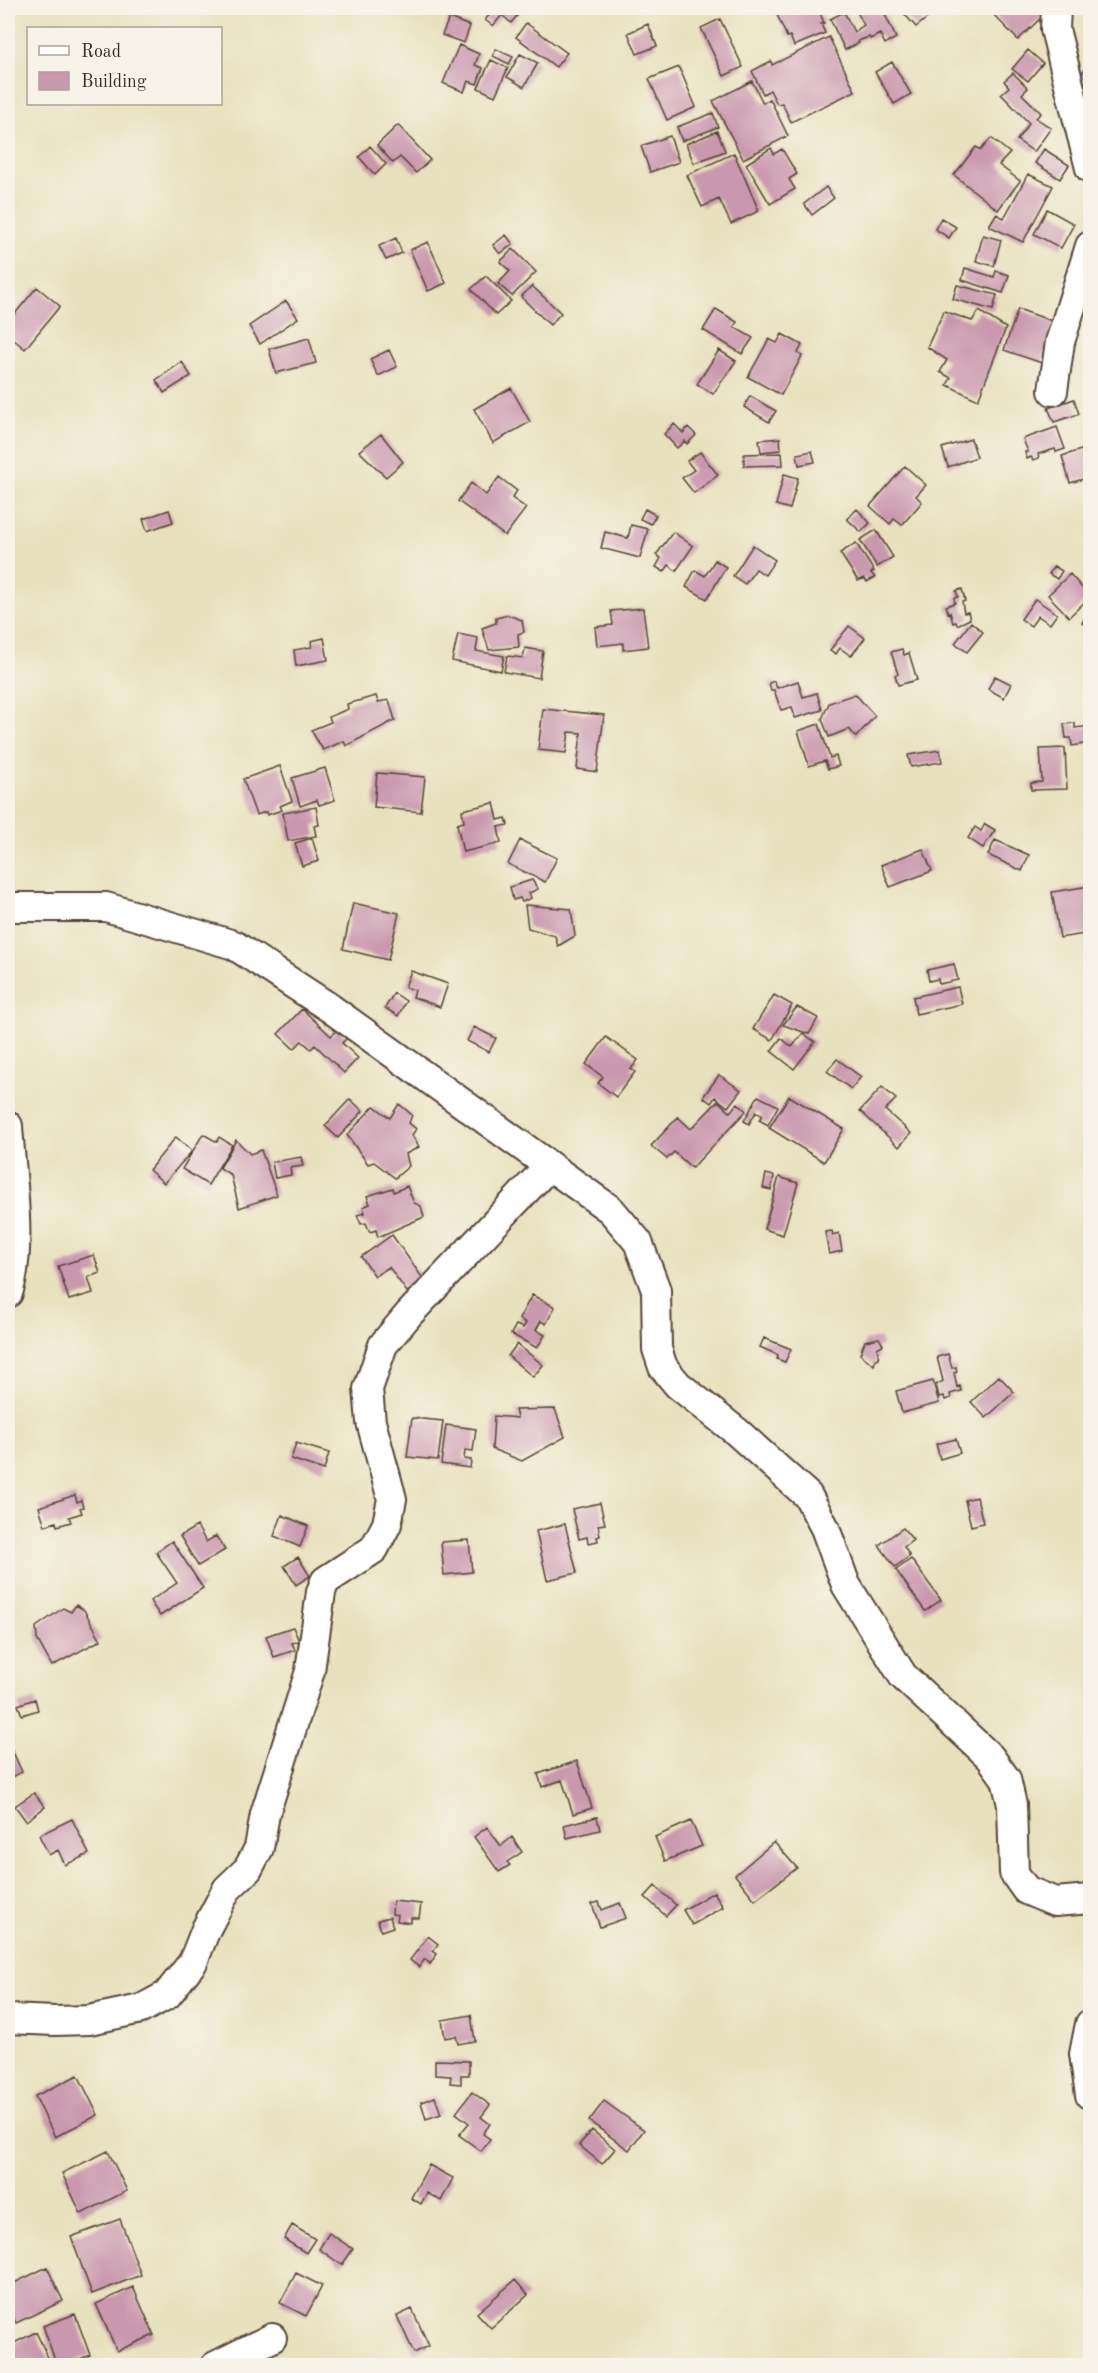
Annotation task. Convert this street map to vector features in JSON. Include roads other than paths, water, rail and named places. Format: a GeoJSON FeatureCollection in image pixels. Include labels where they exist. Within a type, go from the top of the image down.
{"type":"FeatureCollection","features":[{"type":"Feature","properties":{"kind":"street"},"geometry":{"type":"LineString","coordinates":[[1056,8],[1055,29],[1090,168]]}},
{"type":"Feature","properties":{"kind":"street"},"geometry":{"type":"LineString","coordinates":[[1053,391],[1060,342],[1090,246]]}},
{"type":"Feature","properties":{"kind":"street"},"geometry":{"type":"LineString","coordinates":[[8,907],[106,907],[234,945],[330,1008],[611,1210],[638,1242],[656,1290],[657,1349],[663,1367],[678,1385],[736,1432],[808,1496],[825,1528],[846,1585],[903,1676],[990,1757],[1006,1779],[1012,1805],[1014,1874],[1026,1890],[1055,1902],[1090,1899]]}},
{"type":"Feature","properties":{"kind":"street"},"geometry":{"type":"LineString","coordinates":[[8,1126],[15,1221],[13,1277],[8,1293]]}},
{"type":"Feature","properties":{"kind":"street"},"geometry":{"type":"LineString","coordinates":[[8,2019],[89,2020],[141,2009],[167,1995],[193,1962],[206,1929],[227,1889],[248,1869],[259,1848],[265,1814],[310,1671],[321,1592],[325,1581],[374,1549],[387,1524],[392,1499],[371,1422],[368,1389],[383,1345],[409,1314],[549,1166]]}},
{"type":"Feature","properties":{"kind":"street"},"geometry":{"type":"LineString","coordinates":[[1090,2024],[1084,2054],[1090,2095]]}},
{"type":"Feature","properties":{"kind":"street"},"geometry":{"type":"LineString","coordinates":[[215,2366],[272,2338]]}}]}
